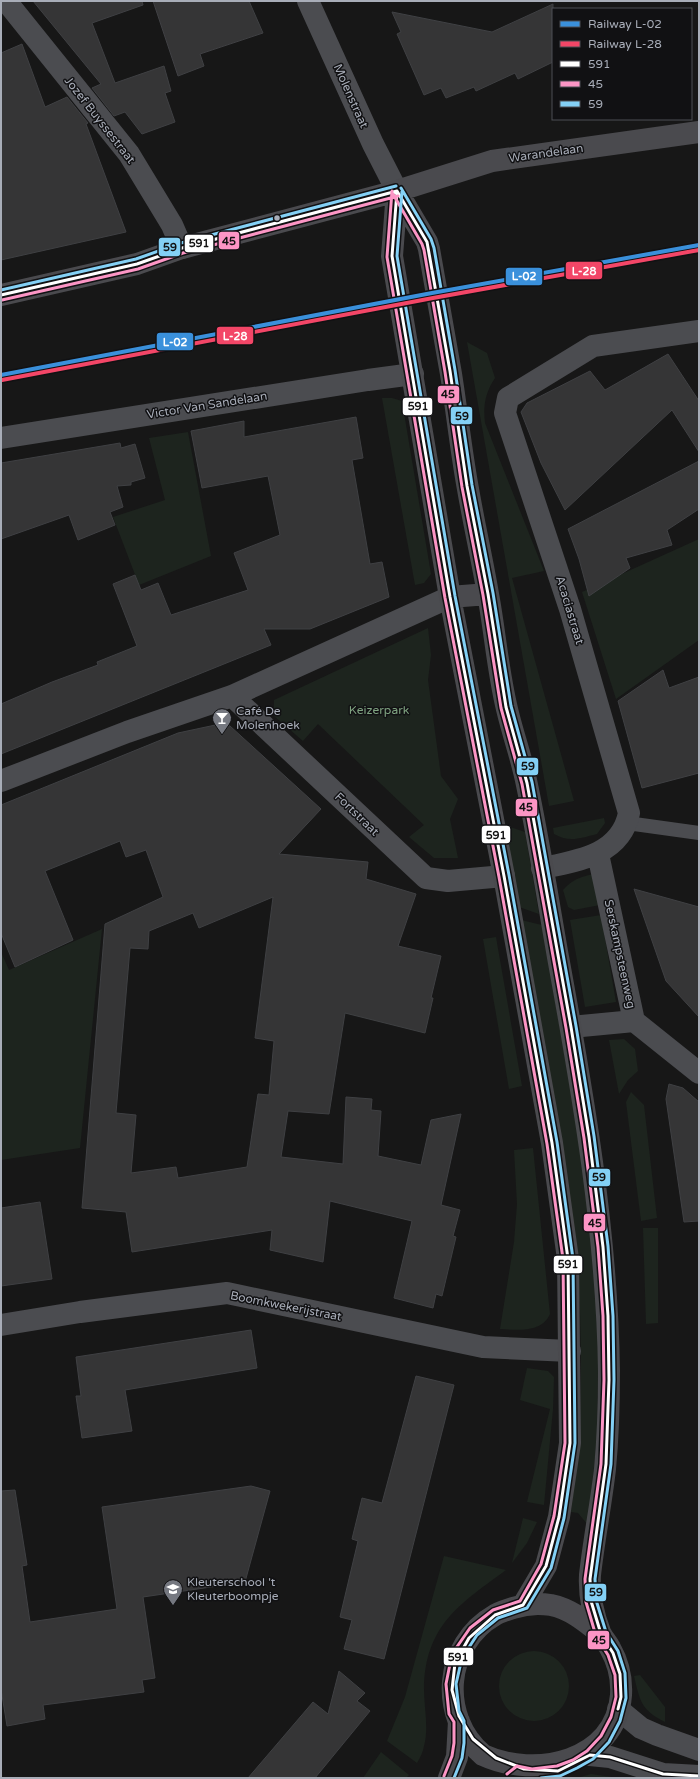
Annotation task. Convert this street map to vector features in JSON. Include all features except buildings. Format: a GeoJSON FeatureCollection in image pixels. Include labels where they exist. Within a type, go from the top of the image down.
{"type":"FeatureCollection","features":[{"type":"Feature","properties":{"kind":"main road","name":"Warandelaan"},"geometry":{"type":"LineString","coordinates":[[1,295],[137,264],[182,248],[397,191],[492,161],[699,132]]}},
{"type":"Feature","properties":{"kind":"main road"},"geometry":{"type":"LineString","coordinates":[[397,191],[427,242],[429,249],[450,371],[467,486],[488,594],[506,707],[527,783],[571,1027],[590,1145],[603,1247],[608,1316],[609,1380],[606,1464],[590,1579],[592,1601],[601,1634],[613,1653],[620,1674],[621,1697],[616,1719],[605,1739],[590,1755],[575,1764],[558,1771],[514,1775],[508,1769],[485,1757],[468,1739],[454,1713],[451,1684],[457,1656],[473,1632],[496,1614],[524,1605],[552,1605],[579,1616],[601,1634]]}},
{"type":"Feature","properties":{"kind":"main road"},"geometry":{"type":"LineString","coordinates":[[397,191],[392,256],[405,324],[412,374],[450,597],[504,876],[552,1142],[568,1259],[570,1444],[560,1517],[546,1566],[524,1605]]}},
{"type":"Feature","properties":{"kind":"main road"},"geometry":{"type":"LineString","coordinates":[[450,597],[488,594]]}},
{"type":"Feature","properties":{"kind":"main road"},"geometry":{"type":"LineString","coordinates":[[449,1778],[457,1757],[459,1721]]}},
{"type":"Feature","properties":{"kind":"street","name":"Jozef Buyssestraat"},"geometry":{"type":"LineString","coordinates":[[6,1],[128,154],[172,225],[182,248]]}},
{"type":"Feature","properties":{"kind":"street","name":"Molenstraat"},"geometry":{"type":"LineString","coordinates":[[308,1],[373,144],[397,191]]}},
{"type":"Feature","properties":{"kind":"street","name":"Acaciastraat"},"geometry":{"type":"LineString","coordinates":[[627,823],[629,813],[590,675],[529,480],[505,413],[508,398],[594,346],[699,331]]}},
{"type":"Feature","properties":{"kind":"street","name":"Victor Van Sandelaan"},"geometry":{"type":"LineString","coordinates":[[1,438],[412,374]]}},
{"type":"Feature","properties":{"kind":"street"},"geometry":{"type":"LineString","coordinates":[[1,781],[127,732],[232,696],[450,597]]}},
{"type":"Feature","properties":{"kind":"street","name":"Fortstraat"},"geometry":{"type":"LineString","coordinates":[[232,696],[426,878],[448,881],[504,876]]}},
{"type":"Feature","properties":{"kind":"street"},"geometry":{"type":"LineString","coordinates":[[542,868],[598,854],[619,838],[627,823]]}},
{"type":"Feature","properties":{"kind":"street","name":"Serskampsteenweg"},"geometry":{"type":"LineString","coordinates":[[598,854],[634,1021],[699,1073]]}},
{"type":"Feature","properties":{"kind":"street"},"geometry":{"type":"LineString","coordinates":[[571,1027],[634,1021]]}},
{"type":"Feature","properties":{"kind":"street","name":"Boomkwekerijstraat"},"geometry":{"type":"LineString","coordinates":[[1,1325],[80,1312],[227,1293],[482,1347],[570,1351]]}},
{"type":"Feature","properties":{"kind":"street"},"geometry":{"type":"LineString","coordinates":[[618,1709],[641,1728],[656,1736],[699,1750]]}},
{"type":"Feature","properties":{"kind":"street"},"geometry":{"type":"LineString","coordinates":[[590,1755],[610,1757],[664,1774],[699,1776]]}},
{"type":"Feature","properties":{"kind":"lane"},"geometry":{"type":"LineString","coordinates":[[627,823],[699,833]]}},
{"type":"Feature","properties":{"kind":"green space"},"geometry":{"type":"Polygon","coordinates":[[[467,342],[487,353],[495,378],[489,389],[486,400],[484,411],[485,423],[544,571],[512,578],[574,801],[549,806],[467,342]]]}},
{"type":"Feature","properties":{"kind":"green space"},"geometry":{"type":"Polygon","coordinates":[[[382,398],[392,398],[402,401],[431,574],[424,583],[415,585],[382,398]]]}},
{"type":"Feature","properties":{"kind":"green space"},"geometry":{"type":"Polygon","coordinates":[[[188,432],[211,556],[139,585],[113,517],[165,500],[149,438],[188,432]]]}},
{"type":"Feature","properties":{"kind":"green space"},"geometry":{"type":"Polygon","coordinates":[[[699,539],[699,640],[616,699],[582,592],[699,539]]]}},
{"type":"Feature","properties":{"kind":"green space","name":"Keizerpark"},"geometry":{"type":"Polygon","coordinates":[[[428,628],[431,655],[428,680],[441,776],[458,799],[450,819],[458,858],[434,858],[409,837],[424,825],[318,724],[303,741],[274,716],[274,700],[428,628]]]}},
{"type":"Feature","properties":{"kind":"green space"},"geometry":{"type":"Polygon","coordinates":[[[604,818],[605,823],[597,834],[570,839],[554,834],[553,828],[604,818]]]}},
{"type":"Feature","properties":{"kind":"green space"},"geometry":{"type":"Polygon","coordinates":[[[504,825],[525,832],[539,914],[519,907],[504,825]]]}},
{"type":"Feature","properties":{"kind":"green space"},"geometry":{"type":"Polygon","coordinates":[[[594,874],[600,905],[574,910],[568,907],[563,890],[577,879],[594,874]]]}},
{"type":"Feature","properties":{"kind":"green space"},"geometry":{"type":"Polygon","coordinates":[[[601,915],[616,1002],[585,1007],[570,920],[601,915]]]}},
{"type":"Feature","properties":{"kind":"green space"},"geometry":{"type":"Polygon","coordinates":[[[521,920],[542,925],[583,1162],[599,1307],[597,1438],[588,1525],[578,1513],[571,1512],[580,1438],[581,1361],[580,1310],[573,1226],[521,920]]]}},
{"type":"Feature","properties":{"kind":"green space"},"geometry":{"type":"Polygon","coordinates":[[[102,929],[80,1148],[1,1160],[1,952],[9,970],[102,929]]]}},
{"type":"Feature","properties":{"kind":"green space"},"geometry":{"type":"Polygon","coordinates":[[[496,937],[522,1086],[509,1089],[483,939],[496,937]]]}},
{"type":"Feature","properties":{"kind":"green space"},"geometry":{"type":"Polygon","coordinates":[[[624,1039],[635,1049],[638,1071],[628,1080],[619,1094],[609,1040],[624,1039]]]}},
{"type":"Feature","properties":{"kind":"green space"},"geometry":{"type":"Polygon","coordinates":[[[631,1092],[644,1105],[657,1218],[641,1221],[626,1102],[631,1092]]]}},
{"type":"Feature","properties":{"kind":"green space"},"geometry":{"type":"Polygon","coordinates":[[[533,1148],[550,1314],[546,1320],[535,1327],[521,1330],[500,1329],[514,1242],[517,1204],[514,1150],[533,1148]]]}},
{"type":"Feature","properties":{"kind":"green space"},"geometry":{"type":"Polygon","coordinates":[[[643,1228],[658,1228],[658,1323],[646,1324],[643,1228]]]}},
{"type":"Feature","properties":{"kind":"green space"},"geometry":{"type":"Polygon","coordinates":[[[527,1368],[548,1371],[554,1377],[553,1409],[544,1505],[527,1502],[550,1409],[520,1400],[527,1368]]]}},
{"type":"Feature","properties":{"kind":"green space"},"geometry":{"type":"Polygon","coordinates":[[[523,1518],[537,1522],[527,1543],[512,1563],[523,1518]]]}},
{"type":"Feature","properties":{"kind":"green space"},"geometry":{"type":"Polygon","coordinates":[[[444,1556],[506,1570],[460,1606],[448,1618],[438,1632],[431,1648],[426,1667],[424,1689],[426,1725],[425,1739],[424,1748],[417,1763],[387,1741],[405,1697],[444,1556]]]}},
{"type":"Feature","properties":{"kind":"green space"},"geometry":{"type":"Polygon","coordinates":[[[534,1651],[547,1654],[559,1661],[566,1673],[569,1686],[566,1699],[559,1711],[547,1718],[534,1721],[521,1718],[509,1711],[502,1699],[499,1686],[502,1673],[509,1661],[521,1654],[534,1651]]]}},
{"type":"Feature","properties":{"kind":"green space"},"geometry":{"type":"Polygon","coordinates":[[[640,1675],[665,1707],[665,1722],[657,1718],[646,1709],[643,1704],[634,1676],[640,1675]]]}},
{"type":"Feature","properties":{"kind":"green space"},"geometry":{"type":"Polygon","coordinates":[[[381,1752],[409,1775],[406,1778],[363,1778],[381,1752]]]}},
{"type":"Feature","properties":{"kind":"green space"},"geometry":{"type":"Polygon","coordinates":[[[591,1774],[619,1778],[577,1778],[591,1774]]]}},
{"type":"Feature","properties":{"kind":"rail line","name":"L-02"},"geometry":{"type":"LineString","coordinates":[[1,375],[432,293],[699,245]]}},
{"type":"Feature","properties":{"kind":"rail line","name":"L-28"},"geometry":{"type":"LineString","coordinates":[[2,380],[433,298],[699,250]]}},
{"type":"Feature","properties":{"kind":"transit line","name":"59"},"geometry":{"type":"LineString","coordinates":[[1,290],[136,259],[181,243],[396,186]]}},
{"type":"Feature","properties":{"kind":"transit line","name":"59"},"geometry":{"type":"LineString","coordinates":[[401,188],[431,239],[434,248],[455,370],[472,485],[493,593],[511,706],[532,782],[576,1026],[594,1136],[608,1246],[613,1316],[614,1380],[611,1464],[595,1579],[596,1600],[606,1632],[618,1651],[625,1673],[626,1698],[620,1721],[609,1742],[593,1759],[560,1776],[541,1778]]}},
{"type":"Feature","properties":{"kind":"transit line","name":"45"},"geometry":{"type":"LineString","coordinates":[[392,191],[387,257],[445,598],[499,877],[547,1144],[563,1259],[565,1443],[554,1516],[541,1564],[520,1601],[493,1610],[470,1628],[452,1654],[446,1684],[449,1714],[454,1722],[454,1743],[452,1756],[444,1776]]}},
{"type":"Feature","properties":{"kind":"transit line","name":"591"},"geometry":{"type":"LineString","coordinates":[[397,191],[392,256],[450,597],[504,876],[552,1143],[568,1259],[570,1443],[559,1517],[546,1566],[523,1605],[495,1615],[469,1638],[455,1663],[452,1690],[459,1716],[473,1739],[496,1758],[524,1769],[558,1771],[590,1755]]}},
{"type":"Feature","properties":{"kind":"transit line","name":"591"},"geometry":{"type":"LineString","coordinates":[[397,191],[427,242],[450,371],[467,486],[488,594],[506,707],[527,783],[571,1027],[589,1137],[603,1247],[608,1316],[609,1380],[606,1464],[590,1579],[591,1601],[601,1634],[613,1653],[620,1674],[621,1697],[618,1709]]}},
{"type":"Feature","properties":{"kind":"transit line","name":"591"},"geometry":{"type":"LineString","coordinates":[[1,295],[137,264],[182,248],[397,191]]}},
{"type":"Feature","properties":{"kind":"transit line","name":"59"},"geometry":{"type":"LineString","coordinates":[[402,191],[397,256],[455,596],[509,875],[557,1142],[573,1259],[575,1443],[564,1518],[551,1568],[527,1608],[498,1618],[477,1635],[462,1658],[456,1684],[459,1711],[464,1721],[464,1743],[462,1758],[454,1778]]}},
{"type":"Feature","properties":{"kind":"transit line","name":"45"},"geometry":{"type":"LineString","coordinates":[[393,194],[424,250],[445,372],[462,487],[483,595],[501,708],[522,784],[566,1028],[584,1138],[598,1247],[603,1316],[604,1380],[601,1464],[585,1579],[586,1602],[596,1636],[608,1655],[615,1675],[616,1697],[611,1717],[601,1736],[587,1751],[573,1760],[557,1766],[532,1769],[517,1766],[507,1774]]}},
{"type":"Feature","properties":{"kind":"transit line","name":"45"},"geometry":{"type":"LineString","coordinates":[[2,300],[138,269],[183,253],[398,196]]}},
{"type":"Feature","properties":{"kind":"transit line","name":"591"},"geometry":{"type":"LineString","coordinates":[[590,1755],[610,1757],[663,1774],[699,1776]]}},
{"type":"Feature","properties":{"kind":"place","name":"Café De Molenhoek"},"geometry":{"type":"Point","coordinates":[222,735]}},
{"type":"Feature","properties":{"kind":"place","name":"Kleuterschool 't Kleuterboompje"},"geometry":{"type":"Point","coordinates":[173,1606]}}]}
